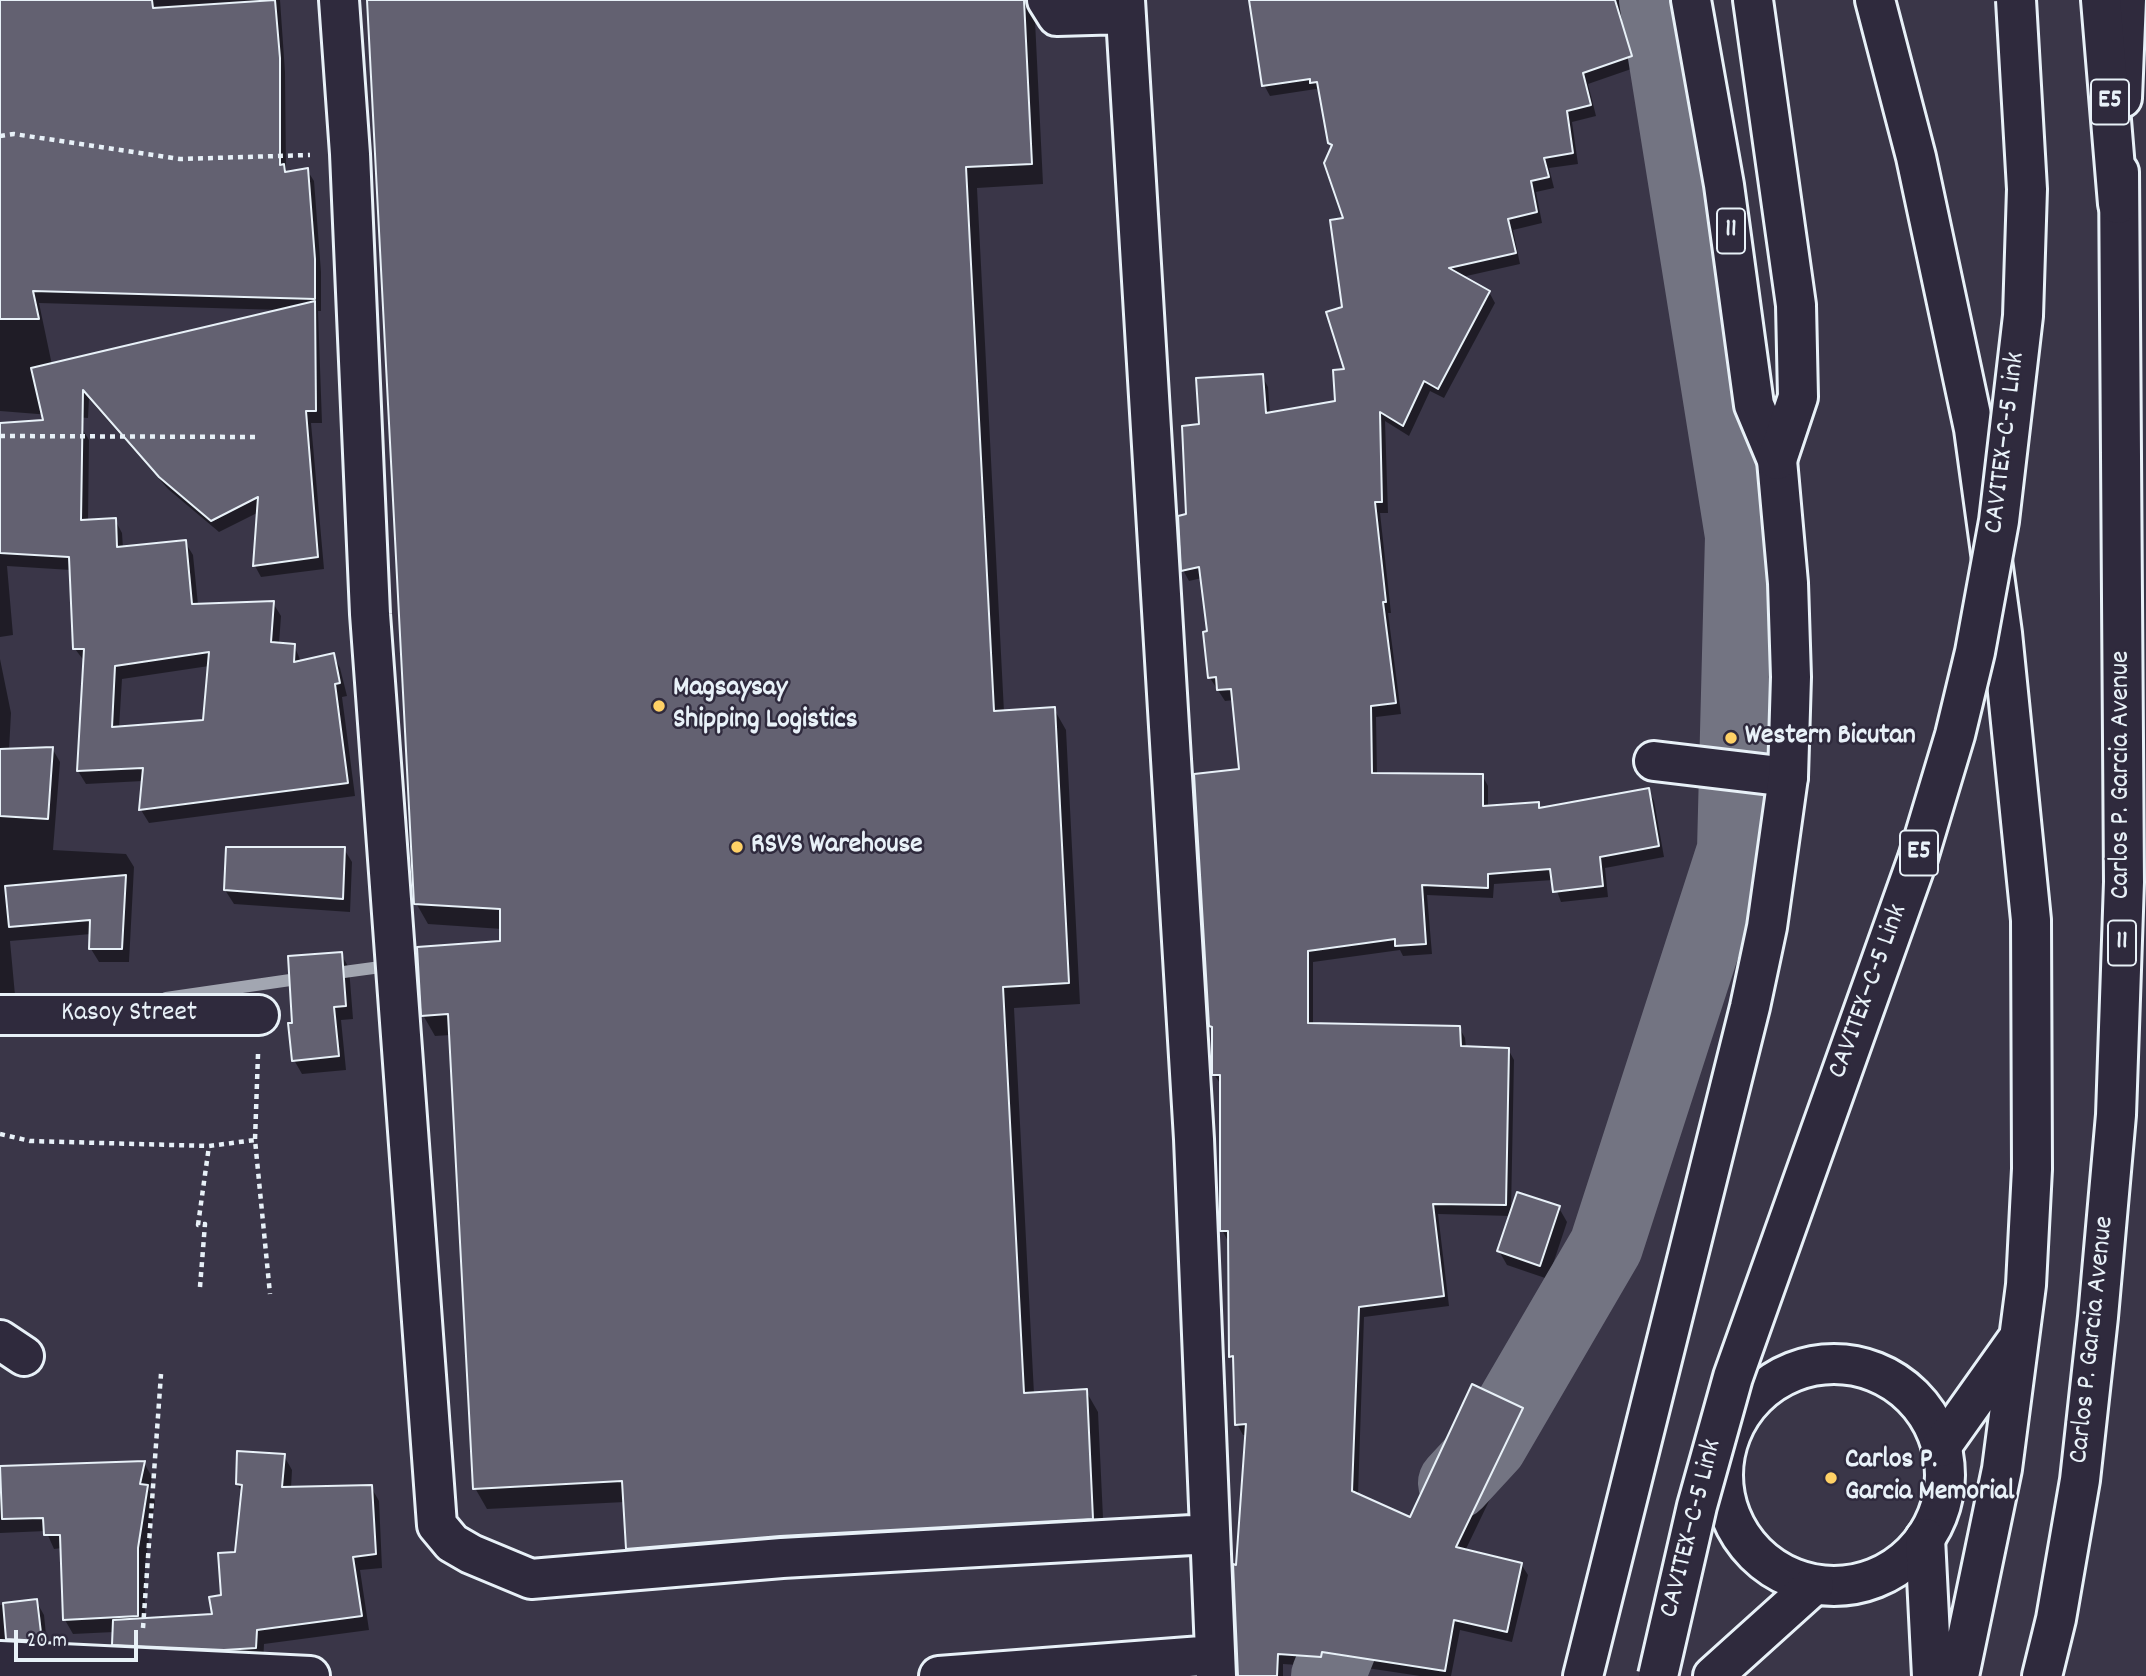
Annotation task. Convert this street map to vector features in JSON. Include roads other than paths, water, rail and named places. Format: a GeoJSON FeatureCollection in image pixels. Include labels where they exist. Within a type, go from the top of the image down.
{"type":"FeatureCollection","features":[{"type":"Feature","properties":{"kind":"main road"},"geometry":{"type":"LineString","coordinates":[[339,0],[350,154],[370,614],[437,1525],[452,1543],[471,1554],[531,1579],[782,1558],[1210,1534]]}},
{"type":"Feature","properties":{"kind":"main road"},"geometry":{"type":"LineString","coordinates":[[939,1676],[1215,1665],[1194,1139],[1125,7],[1057,16],[1047,0]]}},
{"type":"Feature","properties":{"kind":"main road","name":"11"},"geometry":{"type":"LineString","coordinates":[[1583,1676],[1750,1007],[1774,889],[1769,775],[1791,677],[1788,583],[1777,460],[1754,405],[1724,185],[1690,0]]}},
{"type":"Feature","properties":{"kind":"main road"},"geometry":{"type":"LineString","coordinates":[[1752,0],[1796,305],[1798,397],[1777,460]]}},
{"type":"Feature","properties":{"kind":"main road"},"geometry":{"type":"LineString","coordinates":[[1875,0],[1916,157],[1974,429],[2003,634],[2031,920],[2030,1208],[2020,1337],[2002,1469],[1959,1676]]}},
{"type":"Feature","properties":{"kind":"main road","name":"CAVITEX–C-5 Link"},"geometry":{"type":"LineString","coordinates":[[1658,1676],[1697,1506],[1733,1377],[1918,859],[1955,735],[1975,652],[1999,521],[2023,316],[2027,189],[2016,0]]}},
{"type":"Feature","properties":{"kind":"main road","name":"E5"},"geometry":{"type":"LineString","coordinates":[[2101,0],[2118,204]]}},
{"type":"Feature","properties":{"kind":"main road","name":"11"},"geometry":{"type":"LineString","coordinates":[[2118,204],[2126,0]]}},
{"type":"Feature","properties":{"kind":"main road","name":"Carlos P. Garcia Avenue"},"geometry":{"type":"LineString","coordinates":[[2042,1676],[2056,1619],[2080,1480],[2116,1115],[2124,882],[2118,204]]}},
{"type":"Feature","properties":{"kind":"main road"},"geometry":{"type":"LineString","coordinates":[[1670,763],[1769,775]]}},
{"type":"Feature","properties":{"kind":"main road","name":"Kasoy Street"},"geometry":{"type":"LineString","coordinates":[[0,1015],[259,1014]]}},
{"type":"Feature","properties":{"kind":"main road"},"geometry":{"type":"LineString","coordinates":[[1941,1447],[2020,1337]]}},
{"type":"Feature","properties":{"kind":"main road"},"geometry":{"type":"LineString","coordinates":[[1843,1363],[1884,1374],[1916,1400],[1929,1417],[1941,1447],[1945,1470],[1943,1494],[1925,1538],[1904,1561],[1877,1578],[1836,1587],[1795,1580],[1762,1560],[1748,1547],[1729,1512],[1722,1474],[1724,1455],[1738,1418],[1749,1402],[1773,1382],[1801,1368],[1843,1363]]}},
{"type":"Feature","properties":{"kind":"main road"},"geometry":{"type":"LineString","coordinates":[[1925,1538],[1932,1676]]}},
{"type":"Feature","properties":{"kind":"main road"},"geometry":{"type":"LineString","coordinates":[[1713,1676],[1814,1585]]}},
{"type":"Feature","properties":{"kind":"main road"},"geometry":{"type":"LineString","coordinates":[[0,1661],[310,1676]]}},
{"type":"Feature","properties":{"kind":"waterway"},"geometry":{"type":"LineString","coordinates":[[1455,1483],[1490,1445],[1606,1246],[1734,850],[1742,536],[1656,0]]}},
{"type":"Feature","properties":{"kind":"waterway"},"geometry":{"type":"LineString","coordinates":[[329,974],[388,966]]}},
{"type":"Feature","properties":{"kind":"waterway"},"geometry":{"type":"LineString","coordinates":[[166,998],[304,978]]}},
{"type":"Feature","properties":{"kind":"waterway"},"geometry":{"type":"LineString","coordinates":[[1328,1676],[1371,1571],[1379,1562]]}},
{"type":"Feature","properties":{"kind":"place","name":"Magsaysay Shipping Logistics"},"geometry":{"type":"Point","coordinates":[659,706]}},
{"type":"Feature","properties":{"kind":"place","name":"Western Bicutan"},"geometry":{"type":"Point","coordinates":[1731,738]}},
{"type":"Feature","properties":{"kind":"place","name":"RSVS Warehouse"},"geometry":{"type":"Point","coordinates":[737,847]}},
{"type":"Feature","properties":{"kind":"place","name":"Carlos P. Garcia Memorial"},"geometry":{"type":"Point","coordinates":[1831,1478]}}]}
